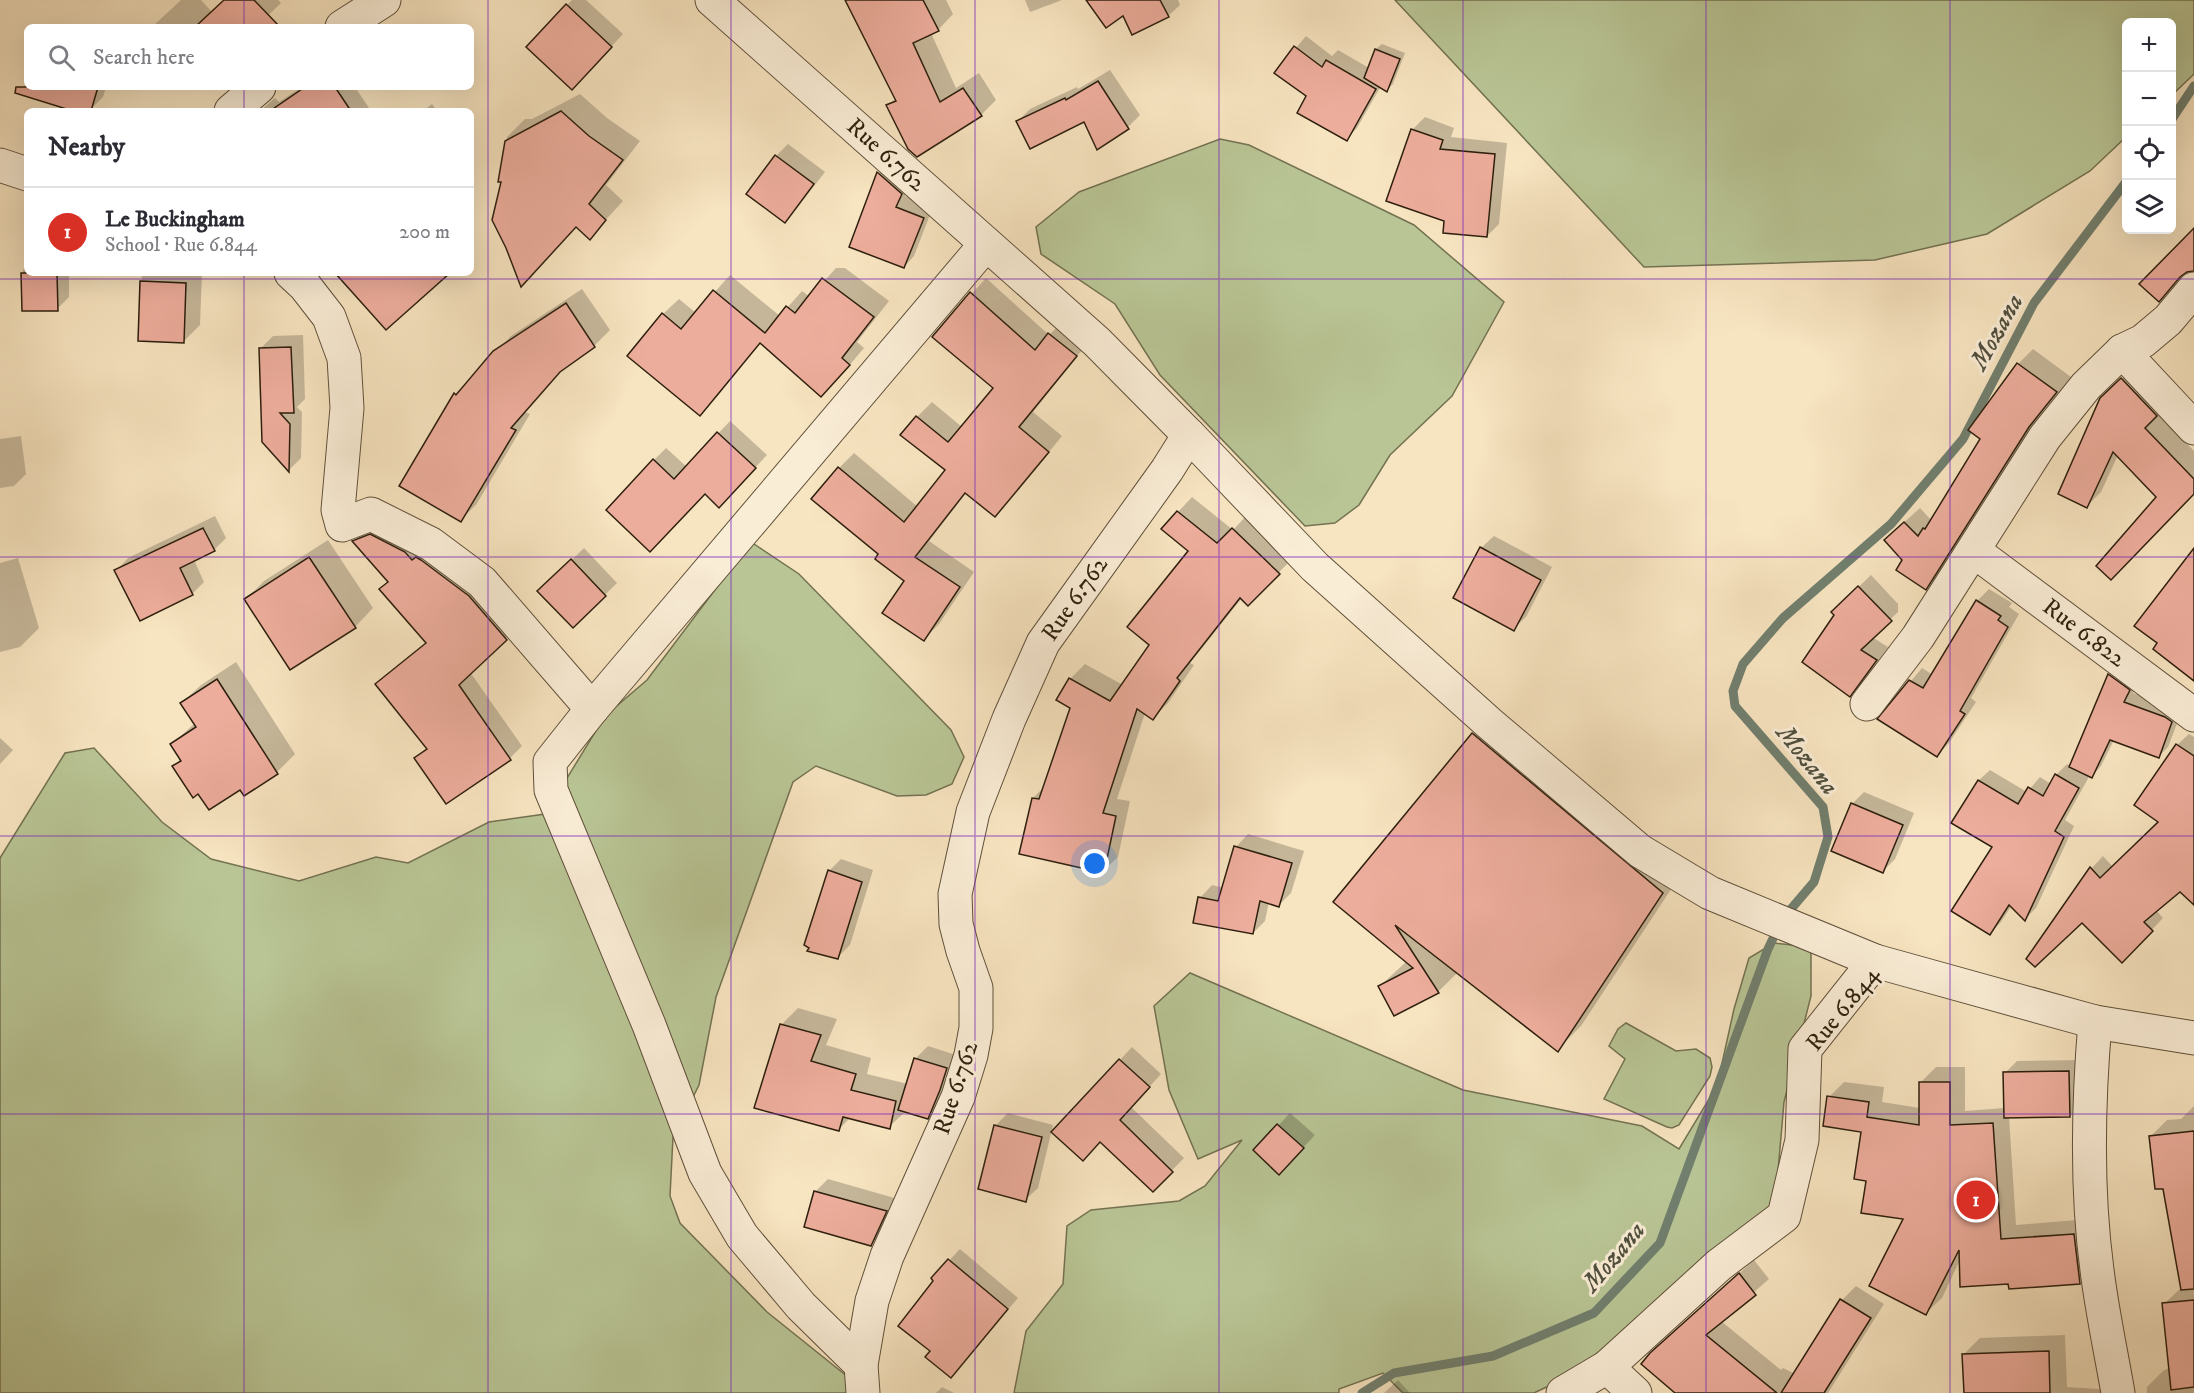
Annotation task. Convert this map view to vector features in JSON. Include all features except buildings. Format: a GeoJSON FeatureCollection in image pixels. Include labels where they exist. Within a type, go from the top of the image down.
{"type":"FeatureCollection","features":[{"type":"Feature","properties":{"kind":"street"},"geometry":{"type":"LineString","coordinates":[[347,24],[384,0]]}},
{"type":"Feature","properties":{"kind":"street","name":"Rue 6.762"},"geometry":{"type":"LineString","coordinates":[[712,0],[1096,342],[1189,435],[1167,470],[1043,643],[1009,719],[973,812],[955,894],[956,924],[976,988],[976,1028],[971,1055],[958,1097],[887,1256],[872,1301],[862,1379]]}},
{"type":"Feature","properties":{"kind":"street"},"geometry":{"type":"LineString","coordinates":[[234,108],[256,90]]}},
{"type":"Feature","properties":{"kind":"street"},"geometry":{"type":"LineString","coordinates":[[0,165],[24,173]]}},
{"type":"Feature","properties":{"kind":"street"},"geometry":{"type":"LineString","coordinates":[[862,1379],[742,1236],[705,1173],[649,1025],[551,790],[550,762],[592,709],[986,244]]}},
{"type":"Feature","properties":{"kind":"street"},"geometry":{"type":"LineString","coordinates":[[294,276],[329,317],[344,358],[347,408],[338,510],[342,525],[371,514],[431,543],[483,582],[592,709]]}},
{"type":"Feature","properties":{"kind":"street"},"geometry":{"type":"LineString","coordinates":[[1867,704],[1918,637],[2045,437],[2085,386],[2122,351],[2144,341],[2168,320],[2194,289]]}},
{"type":"Feature","properties":{"kind":"street"},"geometry":{"type":"LineString","coordinates":[[2122,351],[2194,428]]}},
{"type":"Feature","properties":{"kind":"street"},"geometry":{"type":"LineString","coordinates":[[1189,435],[1315,567],[1489,723],[1640,851],[1710,893],[1875,961]]}},
{"type":"Feature","properties":{"kind":"street","name":"Rue 6.822"},"geometry":{"type":"LineString","coordinates":[[1974,551],[2194,715]]}},
{"type":"Feature","properties":{"kind":"street","name":"Rue 6.844"},"geometry":{"type":"LineString","coordinates":[[1563,1393],[1607,1367],[1719,1265],[1784,1216],[1802,1140],[1805,1049],[1875,961],[2095,1022],[2194,1038]]}},
{"type":"Feature","properties":{"kind":"street"},"geometry":{"type":"LineString","coordinates":[[2095,1022],[2089,1090],[2090,1185],[2097,1270],[2118,1393]]}},
{"type":"Feature","properties":{"kind":"street"},"geometry":{"type":"LineString","coordinates":[[1607,1367],[1635,1393]]}},
{"type":"Feature","properties":{"kind":"green space"},"geometry":{"type":"Polygon","coordinates":[[[1395,0],[2194,0],[2194,74],[2176,91],[2176,18],[2122,18],[2122,141],[2090,171],[1987,234],[1875,260],[1644,267],[1395,0]]]}},
{"type":"Feature","properties":{"kind":"green space"},"geometry":{"type":"Polygon","coordinates":[[[1220,139],[1249,145],[1414,225],[1504,302],[1452,396],[1390,455],[1359,505],[1335,523],[1305,526],[1160,375],[1115,304],[1041,254],[1036,227],[1079,192],[1220,139]]]}},
{"type":"Feature","properties":{"kind":"green space"},"geometry":{"type":"Polygon","coordinates":[[[751,542],[799,574],[951,730],[964,757],[952,784],[926,795],[897,796],[816,766],[793,782],[716,997],[699,1085],[673,1137],[670,1196],[680,1223],[767,1312],[858,1385],[864,1393],[0,1393],[0,858],[65,753],[94,748],[162,822],[211,859],[299,881],[376,857],[408,863],[489,822],[545,814],[605,716],[647,680],[751,542]]]}},
{"type":"Feature","properties":{"kind":"green space"},"geometry":{"type":"Polygon","coordinates":[[[1774,943],[1811,947],[1811,996],[1784,1102],[1775,1206],[1576,1373],[1534,1393],[1403,1393],[1383,1373],[1339,1389],[1339,1393],[1014,1393],[1026,1331],[1063,1284],[1067,1226],[1091,1210],[1179,1201],[1205,1186],[1242,1140],[1198,1159],[1169,1090],[1154,1006],[1190,973],[1463,1090],[1642,1126],[1679,1149],[1717,1086],[1734,1009],[1749,958],[1774,943]]]}},
{"type":"Feature","properties":{"kind":"green space"},"geometry":{"type":"Polygon","coordinates":[[[1626,1023],[1676,1051],[1696,1049],[1710,1058],[1712,1067],[1710,1076],[1679,1125],[1672,1128],[1667,1127],[1604,1099],[1625,1059],[1609,1046],[1618,1029],[1626,1023]]]}},
{"type":"Feature","properties":{"kind":"waterway","name":"Mozana"},"geometry":{"type":"LineString","coordinates":[[2176,113],[2194,86]]}},
{"type":"Feature","properties":{"kind":"waterway","name":"Mozana"},"geometry":{"type":"LineString","coordinates":[[1785,916],[1814,882],[1828,837],[1823,807],[1735,706],[1733,691],[1743,664],[1783,618],[1891,524],[1963,439],[2034,303],[2122,187]]}},
{"type":"Feature","properties":{"kind":"waterway","name":"Mozana"},"geometry":{"type":"LineString","coordinates":[[1362,1393],[1394,1373],[1493,1356],[1594,1313],[1660,1243],[1768,949],[1778,928]]}},
{"type":"Feature","properties":{"kind":"place","name":"Le Buckingham"},"geometry":{"type":"Point","coordinates":[1976,1200]}}]}
